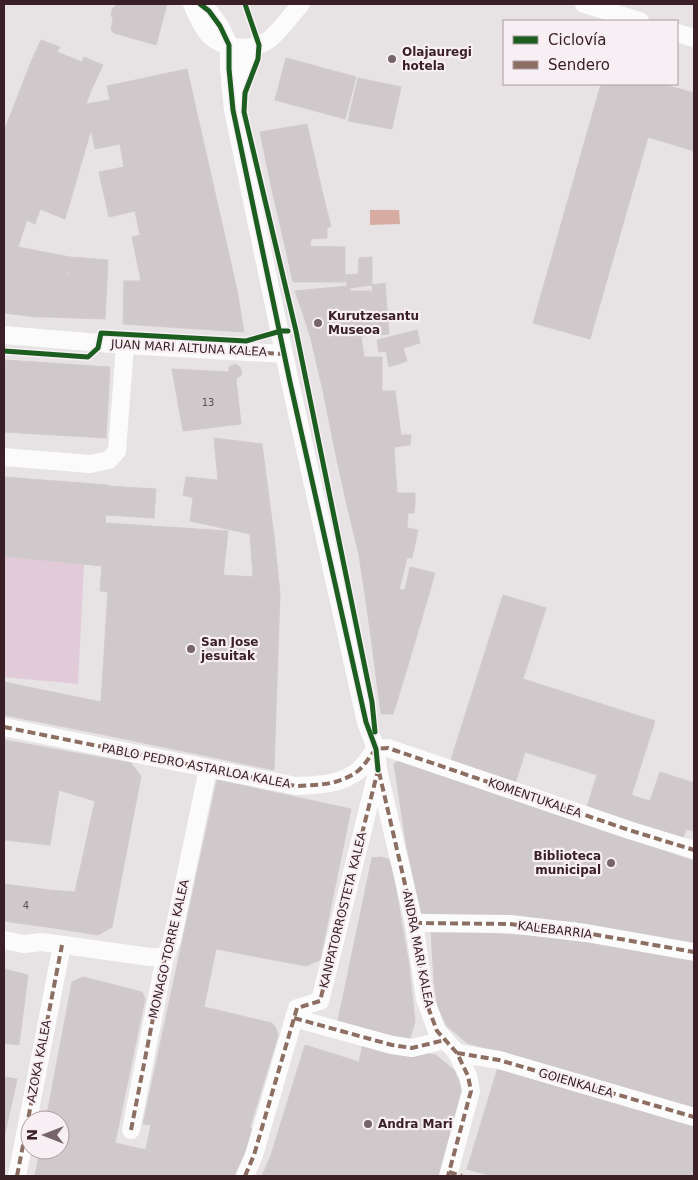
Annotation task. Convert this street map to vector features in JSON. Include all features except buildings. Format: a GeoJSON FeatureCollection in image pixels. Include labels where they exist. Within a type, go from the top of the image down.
{"type":"FeatureCollection","features":[{"type":"Feature","properties":{"kind":"street"},"geometry":{"type":"LineString","coordinates":[[192,4],[208,34],[218,42],[229,46],[253,47],[269,40],[301,4]]}},
{"type":"Feature","properties":{"kind":"street"},"geometry":{"type":"LineString","coordinates":[[200,4],[209,10],[220,26],[229,46],[233,110],[284,354],[366,722],[376,749],[378,770]]}},
{"type":"Feature","properties":{"kind":"street"},"geometry":{"type":"LineString","coordinates":[[584,4],[637,20]]}},
{"type":"Feature","properties":{"kind":"street"},"geometry":{"type":"LineString","coordinates":[[678,32],[694,38]]}},
{"type":"Feature","properties":{"kind":"street"},"geometry":{"type":"LineString","coordinates":[[233,95],[243,66],[253,47]]}},
{"type":"Feature","properties":{"kind":"street","name":"JUAN MARI ALTUNA KALEA"},"geometry":{"type":"LineString","coordinates":[[4,335],[125,345],[284,354]]}},
{"type":"Feature","properties":{"kind":"street"},"geometry":{"type":"LineString","coordinates":[[4,457],[90,464],[109,460],[117,450],[125,345]]}},
{"type":"Feature","properties":{"kind":"street","name":"PABLO PEDRO ASTARLOA KALEA"},"geometry":{"type":"LineString","coordinates":[[4,727],[296,786],[316,786],[338,782],[359,770],[376,749]]}},
{"type":"Feature","properties":{"kind":"street","name":"KOMENTUKALEA"},"geometry":{"type":"LineString","coordinates":[[376,749],[388,748],[629,830],[694,850]]}},
{"type":"Feature","properties":{"kind":"street","name":"MONAGO TORRE KALEA"},"geometry":{"type":"LineString","coordinates":[[131,1130],[165,957],[172,940],[208,769]]}},
{"type":"Feature","properties":{"kind":"street","name":"ANDRA MARI KALEA"},"geometry":{"type":"LineString","coordinates":[[378,770],[414,923],[425,999],[437,1032],[457,1053],[468,1076],[471,1091],[453,1175]]}},
{"type":"Feature","properties":{"kind":"street","name":"KANPATORROSTETA KALEA"},"geometry":{"type":"LineString","coordinates":[[294,1018],[297,1008],[320,1001],[378,770]]}},
{"type":"Feature","properties":{"kind":"street","name":"KALEBARRIA"},"geometry":{"type":"LineString","coordinates":[[414,923],[510,924],[586,933],[694,952]]}},
{"type":"Feature","properties":{"kind":"street"},"geometry":{"type":"LineString","coordinates":[[4,940],[23,944],[42,942],[150,957],[165,957]]}},
{"type":"Feature","properties":{"kind":"street","name":"AZOKA KALEA"},"geometry":{"type":"LineString","coordinates":[[16,1176],[62,945]]}},
{"type":"Feature","properties":{"kind":"street"},"geometry":{"type":"LineString","coordinates":[[245,1176],[254,1155],[294,1018],[392,1045],[412,1048],[445,1040]]}},
{"type":"Feature","properties":{"kind":"street","name":"GOIENKALEA"},"geometry":{"type":"LineString","coordinates":[[457,1053],[499,1060],[694,1117]]}},
{"type":"Feature","properties":{"kind":"shaded area"},"geometry":{"type":"Polygon","coordinates":[[[370,210],[399,210],[400,224],[370,225],[370,210]]]}},
{"type":"Feature","properties":{"kind":"shaded area"},"geometry":{"type":"Polygon","coordinates":[[[4,556],[84,564],[78,684],[4,677],[4,556]]]}},
{"type":"Feature","properties":{"kind":"marked path"},"geometry":{"type":"LineString","coordinates":[[230,351],[284,354]]}},
{"type":"Feature","properties":{"kind":"marked path"},"geometry":{"type":"LineString","coordinates":[[4,727],[296,786],[321,785],[344,779],[358,771],[376,749],[388,748],[629,830],[694,850]]}},
{"type":"Feature","properties":{"kind":"marked path"},"geometry":{"type":"LineString","coordinates":[[245,1176],[254,1155],[297,1008],[320,1001],[378,770]]}},
{"type":"Feature","properties":{"kind":"marked path"},"geometry":{"type":"LineString","coordinates":[[379,772],[414,923],[425,999],[437,1031],[457,1053],[468,1076],[471,1091],[448,1176]]}},
{"type":"Feature","properties":{"kind":"marked path"},"geometry":{"type":"LineString","coordinates":[[414,923],[510,924],[586,933],[694,952]]}},
{"type":"Feature","properties":{"kind":"marked path"},"geometry":{"type":"LineString","coordinates":[[17,1176],[62,945]]}},
{"type":"Feature","properties":{"kind":"marked path"},"geometry":{"type":"LineString","coordinates":[[131,1130],[165,957]]}},
{"type":"Feature","properties":{"kind":"marked path"},"geometry":{"type":"LineString","coordinates":[[294,1018],[392,1045],[412,1048],[445,1040]]}},
{"type":"Feature","properties":{"kind":"marked path"},"geometry":{"type":"LineString","coordinates":[[457,1053],[499,1060],[694,1117]]}},
{"type":"Feature","properties":{"kind":"marked path"},"geometry":{"type":"LineString","coordinates":[[449,1172],[462,1176]]}},
{"type":"Feature","properties":{"kind":"cycle path"},"geometry":{"type":"LineString","coordinates":[[200,4],[209,11],[220,26],[229,45],[233,110],[290,382],[366,722],[376,749],[378,770]]}},
{"type":"Feature","properties":{"kind":"cycle path"},"geometry":{"type":"LineString","coordinates":[[245,4],[259,45],[258,59],[245,93],[244,112],[296,331],[372,702],[375,732]]}},
{"type":"Feature","properties":{"kind":"cycle path"},"geometry":{"type":"LineString","coordinates":[[4,351],[88,357],[98,348],[101,333],[246,341],[281,331],[288,331]]}},
{"type":"Feature","properties":{"kind":"place","name":"Olajauregi hotela"},"geometry":{"type":"Point","coordinates":[392,59]}},
{"type":"Feature","properties":{"kind":"place","name":"Kurutzesantu Museoa"},"geometry":{"type":"Point","coordinates":[318,323]}},
{"type":"Feature","properties":{"kind":"place","name":"San Jose jesuitak"},"geometry":{"type":"Point","coordinates":[191,649]}},
{"type":"Feature","properties":{"kind":"place","name":"Biblioteca municipal"},"geometry":{"type":"Point","coordinates":[611,863]}},
{"type":"Feature","properties":{"kind":"place","name":"Andra Mari"},"geometry":{"type":"Point","coordinates":[368,1124]}}]}
